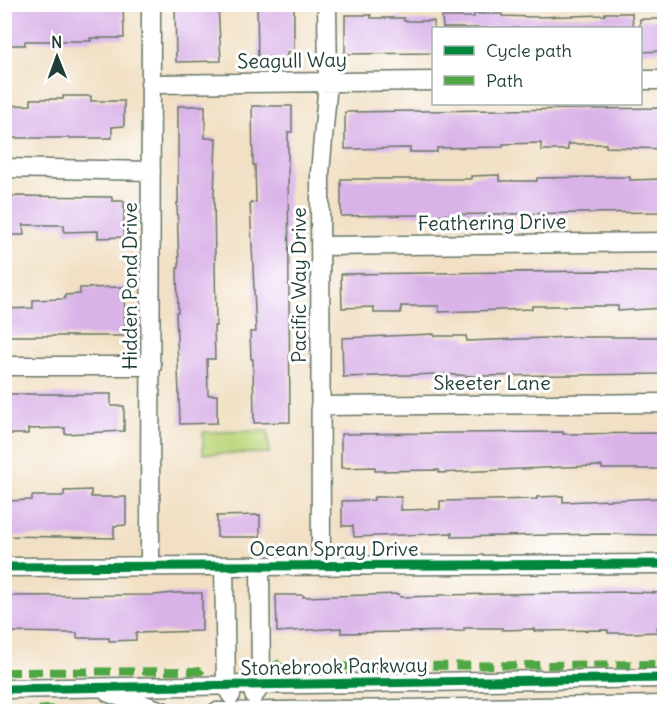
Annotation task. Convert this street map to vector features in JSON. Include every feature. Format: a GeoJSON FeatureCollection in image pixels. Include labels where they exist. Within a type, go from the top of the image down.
{"type":"FeatureCollection","features":[{"type":"Feature","properties":{"kind":"street","name":"Hidden Pond Drive"},"geometry":{"type":"LineString","coordinates":[[150,566],[151,4]]}},
{"type":"Feature","properties":{"kind":"street","name":"Pacific Way Drive"},"geometry":{"type":"LineString","coordinates":[[321,566],[320,173],[328,82],[327,4]]}},
{"type":"Feature","properties":{"kind":"street"},"geometry":{"type":"LineString","coordinates":[[642,80],[664,80]]}},
{"type":"Feature","properties":{"kind":"street","name":"Seagull Way"},"geometry":{"type":"LineString","coordinates":[[150,84],[432,81]]}},
{"type":"Feature","properties":{"kind":"street"},"geometry":{"type":"LineString","coordinates":[[4,168],[151,171]]}},
{"type":"Feature","properties":{"kind":"street","name":"Feathering Drive"},"geometry":{"type":"LineString","coordinates":[[320,246],[664,243]]}},
{"type":"Feature","properties":{"kind":"street"},"geometry":{"type":"LineString","coordinates":[[4,366],[152,366]]}},
{"type":"Feature","properties":{"kind":"street","name":"Skeeter Lane"},"geometry":{"type":"LineString","coordinates":[[320,406],[664,404]]}},
{"type":"Feature","properties":{"kind":"street","name":"Ocean Spray Drive"},"geometry":{"type":"LineString","coordinates":[[4,567],[664,564]]}},
{"type":"Feature","properties":{"kind":"street"},"geometry":{"type":"LineString","coordinates":[[224,566],[226,686],[243,711]]}},
{"type":"Feature","properties":{"kind":"street"},"geometry":{"type":"LineString","coordinates":[[243,711],[261,686],[260,566]]}},
{"type":"Feature","properties":{"kind":"street","name":"Stonebrook Parkway"},"geometry":{"type":"LineString","coordinates":[[4,688],[261,686],[664,678]]}},
{"type":"Feature","properties":{"kind":"street","name":"Stonebrook Parkway"},"geometry":{"type":"LineString","coordinates":[[93,688],[165,711]]}},
{"type":"Feature","properties":{"kind":"street"},"geometry":{"type":"LineString","coordinates":[[216,711],[664,705]]}},
{"type":"Feature","properties":{"kind":"green space"},"geometry":{"type":"Polygon","coordinates":[[[268,431],[269,453],[203,454],[203,432],[268,431]]]}},
{"type":"Feature","properties":{"kind":"building"},"geometry":{"type":"Polygon","coordinates":[[[4,4],[123,4],[124,38],[90,38],[91,41],[25,41],[25,45],[4,45],[4,4]]]}},
{"type":"Feature","properties":{"kind":"building"},"geometry":{"type":"Polygon","coordinates":[[[175,4],[218,4],[221,61],[176,62],[175,4]]]}},
{"type":"Feature","properties":{"kind":"building"},"geometry":{"type":"Polygon","coordinates":[[[257,4],[294,4],[294,52],[287,52],[287,62],[258,63],[257,4]]]}},
{"type":"Feature","properties":{"kind":"building"},"geometry":{"type":"Polygon","coordinates":[[[605,13],[632,13],[633,27],[443,27],[442,17],[474,17],[474,14],[535,17],[605,15],[605,13]]]}},
{"type":"Feature","properties":{"kind":"building"},"geometry":{"type":"Polygon","coordinates":[[[345,15],[404,18],[404,21],[434,21],[432,53],[345,54],[345,15]]]}},
{"type":"Feature","properties":{"kind":"building"},"geometry":{"type":"Polygon","coordinates":[[[640,19],[664,19],[664,51],[642,52],[642,27],[640,27],[640,19]]]}},
{"type":"Feature","properties":{"kind":"building"},"geometry":{"type":"Polygon","coordinates":[[[63,96],[91,96],[91,101],[124,101],[124,126],[112,127],[112,138],[4,138],[4,106],[31,105],[31,99],[63,99],[63,96]]]}},
{"type":"Feature","properties":{"kind":"building"},"geometry":{"type":"Polygon","coordinates":[[[178,106],[205,106],[205,138],[216,138],[215,359],[207,359],[208,395],[217,395],[217,423],[180,424],[176,312],[178,312],[177,268],[179,268],[178,106]]]}},
{"type":"Feature","properties":{"kind":"building"},"geometry":{"type":"Polygon","coordinates":[[[252,106],[292,106],[292,132],[288,132],[290,422],[254,423],[253,359],[251,359],[250,332],[256,332],[250,203],[256,202],[252,106]]]}},
{"type":"Feature","properties":{"kind":"building"},"geometry":{"type":"Polygon","coordinates":[[[664,108],[664,149],[606,147],[606,144],[568,144],[568,150],[541,150],[541,143],[503,144],[503,147],[437,148],[437,152],[410,152],[410,148],[345,149],[345,112],[664,108]]]}},
{"type":"Feature","properties":{"kind":"building"},"geometry":{"type":"Polygon","coordinates":[[[499,175],[499,181],[597,177],[630,177],[630,180],[662,179],[663,212],[341,216],[341,179],[471,179],[471,176],[499,175]]]}},
{"type":"Feature","properties":{"kind":"building"},"geometry":{"type":"Polygon","coordinates":[[[8,196],[112,197],[112,201],[124,201],[124,237],[98,238],[98,231],[64,232],[64,225],[23,225],[24,235],[4,235],[4,209],[8,209],[8,196]]]}},
{"type":"Feature","properties":{"kind":"building"},"geometry":{"type":"Polygon","coordinates":[[[662,272],[663,308],[618,311],[618,306],[532,306],[532,309],[439,312],[439,306],[401,306],[401,313],[374,313],[374,307],[342,308],[341,274],[662,272]]]}},
{"type":"Feature","properties":{"kind":"building"},"geometry":{"type":"Polygon","coordinates":[[[124,287],[125,336],[4,336],[4,309],[33,308],[33,300],[65,299],[65,295],[80,294],[80,288],[124,287]]]}},
{"type":"Feature","properties":{"kind":"building"},"geometry":{"type":"Polygon","coordinates":[[[434,334],[434,336],[466,336],[467,341],[570,337],[664,337],[664,374],[473,376],[440,374],[343,377],[342,338],[434,334]]]}},
{"type":"Feature","properties":{"kind":"building"},"geometry":{"type":"Polygon","coordinates":[[[4,394],[111,394],[111,406],[124,406],[124,431],[65,434],[65,428],[28,429],[28,434],[4,434],[4,394]]]}},
{"type":"Feature","properties":{"kind":"building"},"geometry":{"type":"Polygon","coordinates":[[[563,432],[563,434],[659,433],[660,469],[602,469],[602,466],[439,473],[439,470],[375,471],[375,467],[341,468],[341,434],[563,432]]]}},
{"type":"Feature","properties":{"kind":"building"},"geometry":{"type":"Polygon","coordinates":[[[91,490],[91,497],[126,497],[126,525],[114,526],[114,538],[4,536],[4,501],[32,500],[32,496],[64,496],[64,491],[91,490]]]}},
{"type":"Feature","properties":{"kind":"building"},"geometry":{"type":"Polygon","coordinates":[[[563,496],[563,502],[660,498],[661,535],[452,537],[452,533],[354,537],[353,526],[342,526],[342,501],[374,500],[374,497],[401,497],[401,510],[440,509],[440,501],[537,499],[537,497],[563,496]]]}},
{"type":"Feature","properties":{"kind":"building"},"geometry":{"type":"Polygon","coordinates":[[[260,515],[260,537],[217,537],[217,516],[260,515]]]}},
{"type":"Feature","properties":{"kind":"building"},"geometry":{"type":"Polygon","coordinates":[[[202,593],[202,631],[136,633],[136,640],[109,641],[109,638],[77,638],[77,633],[4,632],[4,596],[202,593]]]}},
{"type":"Feature","properties":{"kind":"building"},"geometry":{"type":"Polygon","coordinates":[[[664,593],[664,627],[657,627],[658,632],[631,633],[608,633],[608,630],[534,631],[534,629],[502,630],[502,628],[464,628],[464,631],[341,633],[341,628],[277,632],[276,595],[303,595],[303,597],[399,594],[400,597],[664,593]]]}},
{"type":"Feature","properties":{"kind":"marked path"},"geometry":{"type":"LineString","coordinates":[[275,661],[278,667],[664,664]]}},
{"type":"Feature","properties":{"kind":"marked path"},"geometry":{"type":"LineString","coordinates":[[4,672],[201,671],[207,664]]}},
{"type":"Feature","properties":{"kind":"marked path"},"geometry":{"type":"LineString","coordinates":[[16,712],[48,709],[69,712]]}},
{"type":"Feature","properties":{"kind":"marked path"},"geometry":{"type":"LineString","coordinates":[[4,711],[8,712]]}},
{"type":"Feature","properties":{"kind":"cycle path"},"geometry":{"type":"LineString","coordinates":[[4,567],[664,564]]}},
{"type":"Feature","properties":{"kind":"cycle path"},"geometry":{"type":"LineString","coordinates":[[4,689],[664,678]]}}]}
